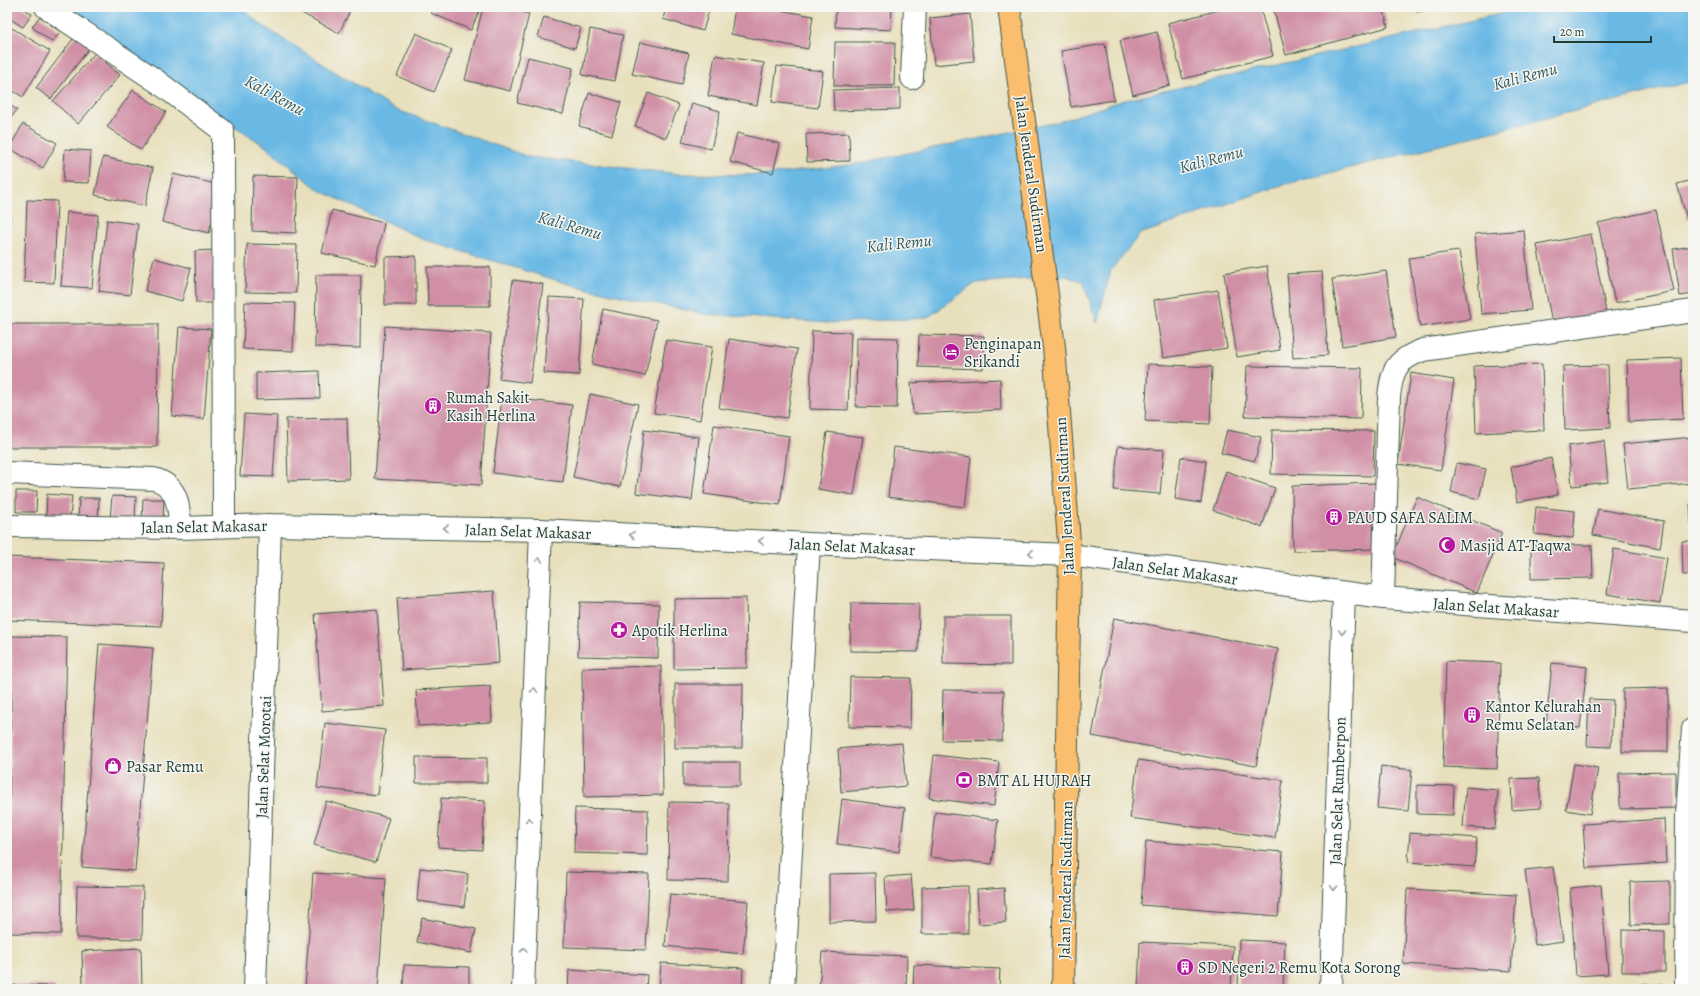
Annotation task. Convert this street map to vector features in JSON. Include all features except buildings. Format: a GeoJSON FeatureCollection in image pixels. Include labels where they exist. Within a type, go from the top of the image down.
{"type":"FeatureCollection","features":[{"type":"Feature","properties":{"kind":"main road","name":"Jalan Jenderal Sudirman"},"geometry":{"type":"LineString","coordinates":[[1008,7],[1014,41],[1054,347],[1070,555],[1063,989]]}},
{"type":"Feature","properties":{"kind":"street"},"geometry":{"type":"LineString","coordinates":[[46,7],[158,82],[223,131],[224,526]]}},
{"type":"Feature","properties":{"kind":"street"},"geometry":{"type":"LineString","coordinates":[[912,78],[915,7]]}},
{"type":"Feature","properties":{"kind":"street"},"geometry":{"type":"LineString","coordinates":[[1383,598],[1390,383],[1400,362],[1409,355],[1423,350],[1693,311]]}},
{"type":"Feature","properties":{"kind":"street"},"geometry":{"type":"LineString","coordinates":[[7,473],[154,479],[164,481],[171,488],[176,497],[181,528]]}},
{"type":"Feature","properties":{"kind":"street","name":"Jalan Selat Makasar"},"geometry":{"type":"LineString","coordinates":[[7,526],[181,528],[270,526],[540,530],[809,544],[1070,555],[1383,598],[1693,622]]}},
{"type":"Feature","properties":{"kind":"street","name":"Jalan Selat Morotai"},"geometry":{"type":"LineString","coordinates":[[255,989],[270,526]]}},
{"type":"Feature","properties":{"kind":"street"},"geometry":{"type":"LineString","coordinates":[[523,989],[540,530]]}},
{"type":"Feature","properties":{"kind":"street"},"geometry":{"type":"LineString","coordinates":[[783,989],[809,544]]}},
{"type":"Feature","properties":{"kind":"street","name":"Jalan Selat Rumberpon"},"geometry":{"type":"LineString","coordinates":[[1330,989],[1344,593]]}},
{"type":"Feature","properties":{"kind":"street"},"geometry":{"type":"LineString","coordinates":[[1686,989],[1687,814],[1693,729]]}},
{"type":"Feature","properties":{"kind":"water","name":"Kali Remu"},"geometry":{"type":"Polygon","coordinates":[[[68,7],[241,7],[260,24],[394,109],[529,157],[679,174],[767,175],[856,164],[1058,122],[1121,101],[1530,7],[1693,7],[1693,81],[1282,185],[1140,234],[1111,270],[1097,323],[1083,281],[1065,276],[976,283],[927,318],[828,323],[704,314],[575,286],[422,239],[319,190],[265,146],[170,84],[68,7]]]}},
{"type":"Feature","properties":{"kind":"place","name":"Penginapan Srikandi"},"geometry":{"type":"Point","coordinates":[951,352]}},
{"type":"Feature","properties":{"kind":"place","name":"Rumah Sakit Kasih Herlina"},"geometry":{"type":"Point","coordinates":[433,406]}},
{"type":"Feature","properties":{"kind":"place","name":"PAUD SAFA SALIM"},"geometry":{"type":"Point","coordinates":[1334,517]}},
{"type":"Feature","properties":{"kind":"place","name":"Masjid AT-Taqwa"},"geometry":{"type":"Point","coordinates":[1447,545]}},
{"type":"Feature","properties":{"kind":"place","name":"Apotik Herlina"},"geometry":{"type":"Point","coordinates":[619,630]}},
{"type":"Feature","properties":{"kind":"place","name":"Kantor Kelurahan Remu Selatan"},"geometry":{"type":"Point","coordinates":[1472,715]}},
{"type":"Feature","properties":{"kind":"place","name":"Pasar Remu"},"geometry":{"type":"Point","coordinates":[113,766]}},
{"type":"Feature","properties":{"kind":"place","name":"BMT AL HUJRAH"},"geometry":{"type":"Point","coordinates":[964,780]}},
{"type":"Feature","properties":{"kind":"place","name":"SD Negeri 2 Remu Kota Sorong"},"geometry":{"type":"Point","coordinates":[1185,967]}}]}
